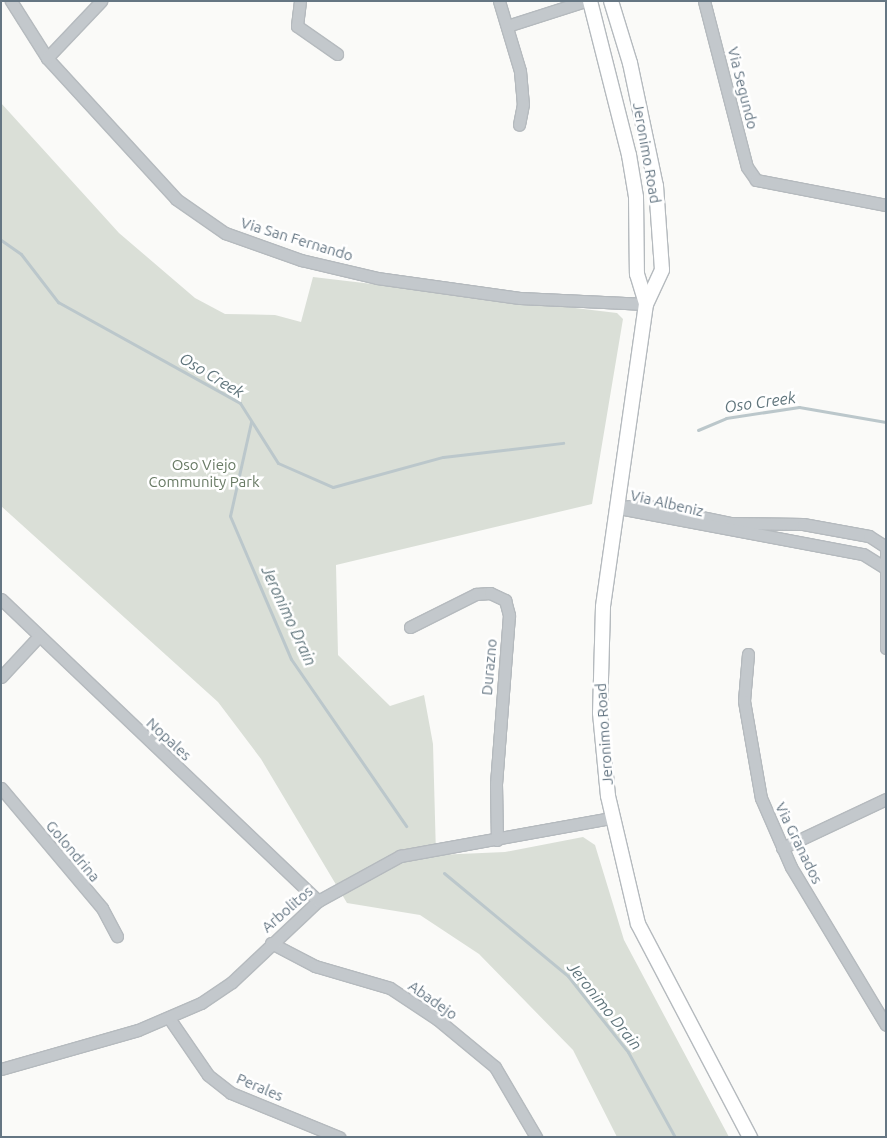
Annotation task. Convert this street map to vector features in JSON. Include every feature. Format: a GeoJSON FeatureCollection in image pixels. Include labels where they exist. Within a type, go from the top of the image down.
{"type":"FeatureCollection","features":[{"type":"Feature","properties":{"kind":"main road","name":"Jeronimo Road"},"geometry":{"type":"LineString","coordinates":[[590,1],[629,155],[636,197],[637,274],[646,304]]}},
{"type":"Feature","properties":{"kind":"main road","name":"Jeronimo Road"},"geometry":{"type":"LineString","coordinates":[[611,1],[630,63],[656,186],[662,270],[646,304],[600,647],[600,713],[612,818],[638,924],[654,962],[750,1137]]}},
{"type":"Feature","properties":{"kind":"street","name":"Via San Fernando"},"geometry":{"type":"LineString","coordinates":[[11,1],[47,58],[176,199],[225,233],[301,260],[377,278],[520,298],[646,304]]}},
{"type":"Feature","properties":{"kind":"street"},"geometry":{"type":"LineString","coordinates":[[47,58],[101,1]]}},
{"type":"Feature","properties":{"kind":"street"},"geometry":{"type":"LineString","coordinates":[[300,1],[297,26],[337,54]]}},
{"type":"Feature","properties":{"kind":"street"},"geometry":{"type":"LineString","coordinates":[[499,1],[522,88],[519,125]]}},
{"type":"Feature","properties":{"kind":"street"},"geometry":{"type":"LineString","coordinates":[[507,26],[585,1]]}},
{"type":"Feature","properties":{"kind":"street","name":"Via Segundo"},"geometry":{"type":"LineString","coordinates":[[704,1],[747,167],[756,180],[886,205]]}},
{"type":"Feature","properties":{"kind":"street","name":"Via Albeniz"},"geometry":{"type":"LineString","coordinates":[[620,507],[643,505],[731,523],[773,520],[869,536],[886,547],[884,567],[886,648]]}},
{"type":"Feature","properties":{"kind":"street","name":"Via Albeniz"},"geometry":{"type":"LineString","coordinates":[[620,507],[823,548],[863,554],[884,567]]}},
{"type":"Feature","properties":{"kind":"street"},"geometry":{"type":"LineString","coordinates":[[823,548],[827,528]]}},
{"type":"Feature","properties":{"kind":"street","name":"Durazno"},"geometry":{"type":"LineString","coordinates":[[410,626],[476,594],[490,593],[505,600],[509,615],[496,775],[497,840]]}},
{"type":"Feature","properties":{"kind":"street","name":"Nopales"},"geometry":{"type":"LineString","coordinates":[[1,599],[318,901]]}},
{"type":"Feature","properties":{"kind":"street"},"geometry":{"type":"LineString","coordinates":[[1,677],[39,636]]}},
{"type":"Feature","properties":{"kind":"street","name":"Via Granados"},"geometry":{"type":"LineString","coordinates":[[748,654],[744,701],[754,770],[782,848],[886,1025]]}},
{"type":"Feature","properties":{"kind":"street","name":"Golondrina"},"geometry":{"type":"LineString","coordinates":[[1,788],[102,908],[117,936]]}},
{"type":"Feature","properties":{"kind":"street"},"geometry":{"type":"LineString","coordinates":[[782,848],[886,799]]}},
{"type":"Feature","properties":{"kind":"street","name":"Arbolitos"},"geometry":{"type":"LineString","coordinates":[[2,1067],[169,1018],[225,988],[318,901],[400,856],[438,846],[497,840],[612,818]]}},
{"type":"Feature","properties":{"kind":"street","name":"Abadejo"},"geometry":{"type":"LineString","coordinates":[[271,943],[308,963],[390,988],[437,1019],[495,1067],[536,1137]]}},
{"type":"Feature","properties":{"kind":"street","name":"Perales"},"geometry":{"type":"LineString","coordinates":[[169,1018],[208,1075],[231,1092],[339,1137]]}},
{"type":"Feature","properties":{"kind":"green space","name":"Oso Viejo Community Park"},"geometry":{"type":"Polygon","coordinates":[[[1,103],[119,233],[195,298],[225,314],[275,315],[301,322],[313,277],[617,313],[623,319],[592,504],[336,565],[338,655],[390,706],[424,695],[433,744],[436,855],[505,852],[583,837],[595,845],[624,940],[729,1137],[617,1137],[573,1050],[479,954],[420,915],[347,903],[261,759],[218,702],[1,506],[1,103]]]}},
{"type":"Feature","properties":{"kind":"waterway","name":"Oso Creek"},"geometry":{"type":"LineString","coordinates":[[1,240],[21,254],[58,302],[240,403],[278,463],[333,487],[443,457],[563,443]]}},
{"type":"Feature","properties":{"kind":"waterway","name":"Oso Creek"},"geometry":{"type":"LineString","coordinates":[[698,430],[726,418],[799,407],[886,422]]}},
{"type":"Feature","properties":{"kind":"waterway","name":"Jeronimo Drain"},"geometry":{"type":"LineString","coordinates":[[251,422],[230,516],[291,659],[406,826]]}},
{"type":"Feature","properties":{"kind":"waterway","name":"Jeronimo Drain"},"geometry":{"type":"LineString","coordinates":[[444,873],[568,976],[628,1052],[675,1137]]}}]}
